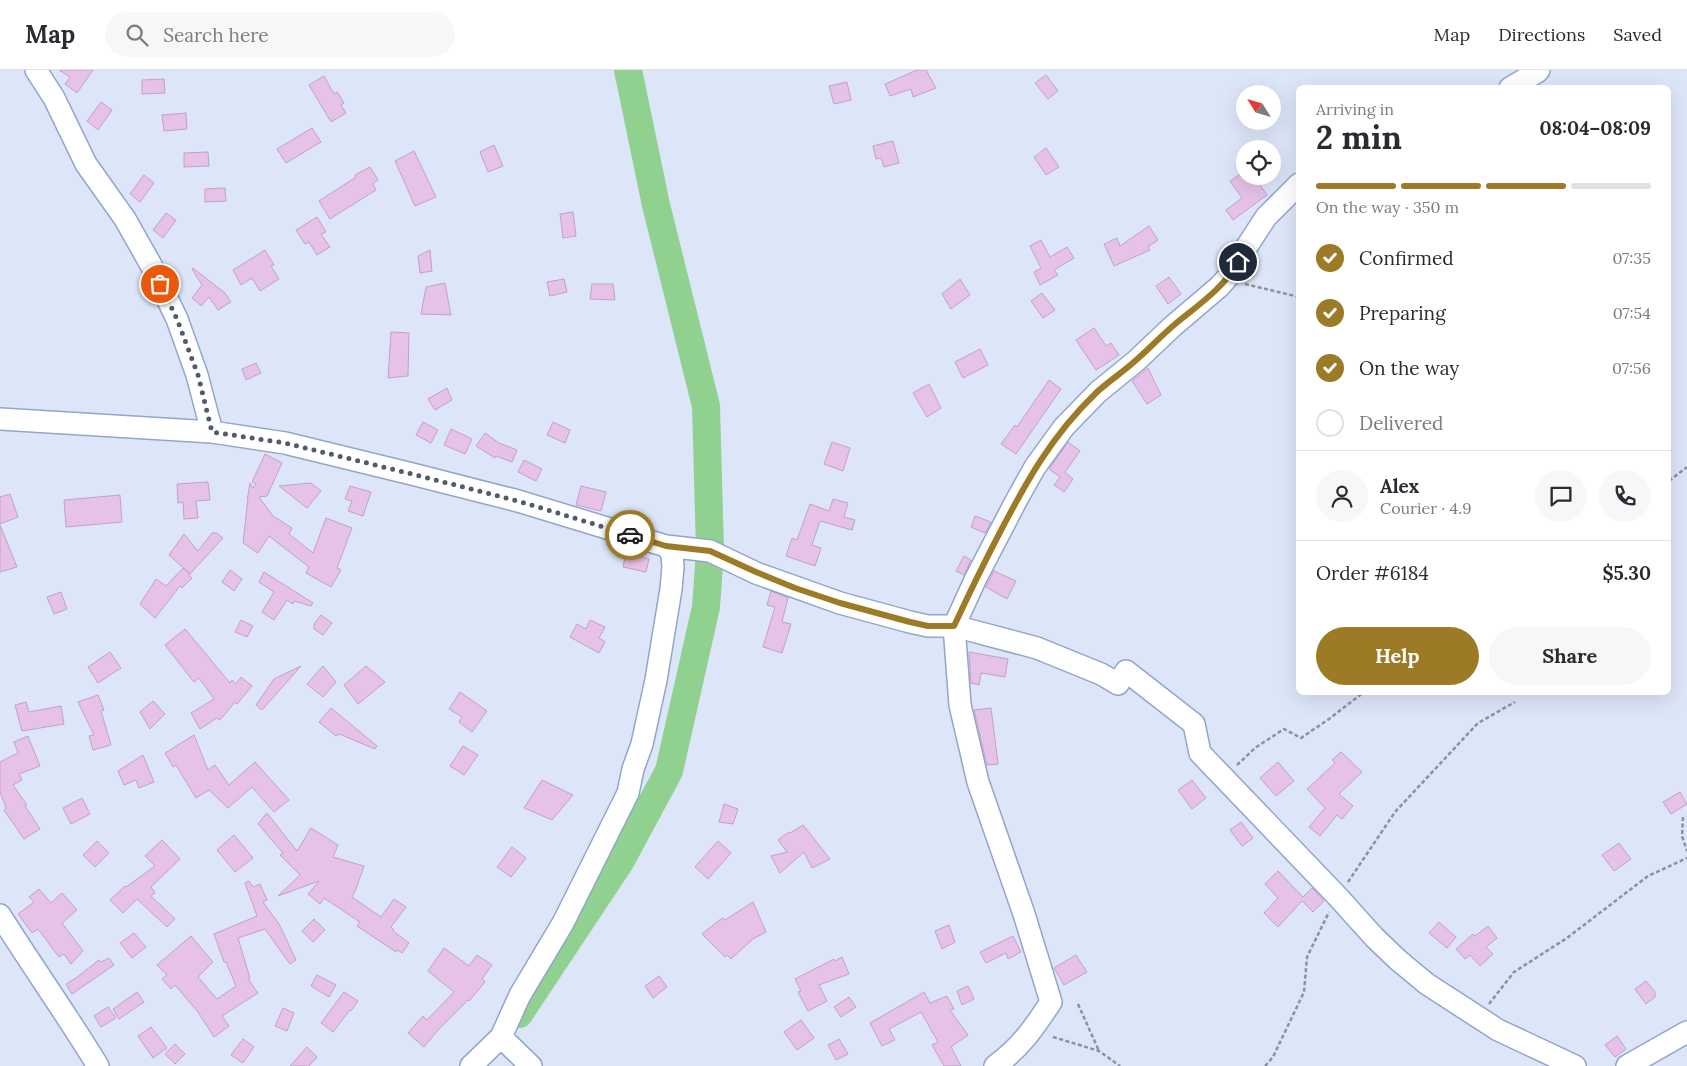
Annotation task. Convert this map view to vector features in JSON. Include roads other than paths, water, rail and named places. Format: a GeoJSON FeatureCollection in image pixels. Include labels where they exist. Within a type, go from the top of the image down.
{"type":"FeatureCollection","features":[{"type":"Feature","properties":{"kind":"street"},"geometry":{"type":"LineString","coordinates":[[36,70],[54,98],[86,164],[125,219],[177,319],[198,375],[212,432]]}},
{"type":"Feature","properties":{"kind":"street"},"geometry":{"type":"LineString","coordinates":[[1515,85],[1539,71]]}},
{"type":"Feature","properties":{"kind":"street"},"geometry":{"type":"LineString","coordinates":[[994,1066],[1005,1059],[1029,1035],[1052,1002],[1024,914],[978,782],[960,705],[954,626],[976,578],[1016,501],[1035,467],[1064,427],[1098,392],[1136,361],[1226,279],[1266,217],[1296,187]]}},
{"type":"Feature","properties":{"kind":"street"},"geometry":{"type":"LineString","coordinates":[[0,420],[212,432],[285,443],[518,501],[666,546],[710,551],[764,576],[840,603],[928,626],[954,626],[1037,648],[1101,674],[1118,684],[1126,671],[1194,724],[1200,753],[1398,960],[1427,984],[1498,1030],[1575,1066]]}},
{"type":"Feature","properties":{"kind":"street"},"geometry":{"type":"LineString","coordinates":[[470,1066],[501,1037],[520,995],[562,923],[628,793],[633,769],[642,744],[656,680],[669,598],[673,567],[672,554],[666,546]]}},
{"type":"Feature","properties":{"kind":"street"},"geometry":{"type":"LineString","coordinates":[[0,915],[37,974],[68,1016],[98,1066]]}},
{"type":"Feature","properties":{"kind":"street"},"geometry":{"type":"LineString","coordinates":[[1627,1066],[1687,1032]]}},
{"type":"Feature","properties":{"kind":"street"},"geometry":{"type":"LineString","coordinates":[[501,1037],[531,1066]]}},
{"type":"Feature","properties":{"kind":"waterway"},"geometry":{"type":"LineString","coordinates":[[519,1014],[620,862],[669,771],[706,607],[710,551],[706,406],[656,205],[628,70]]}}]}
